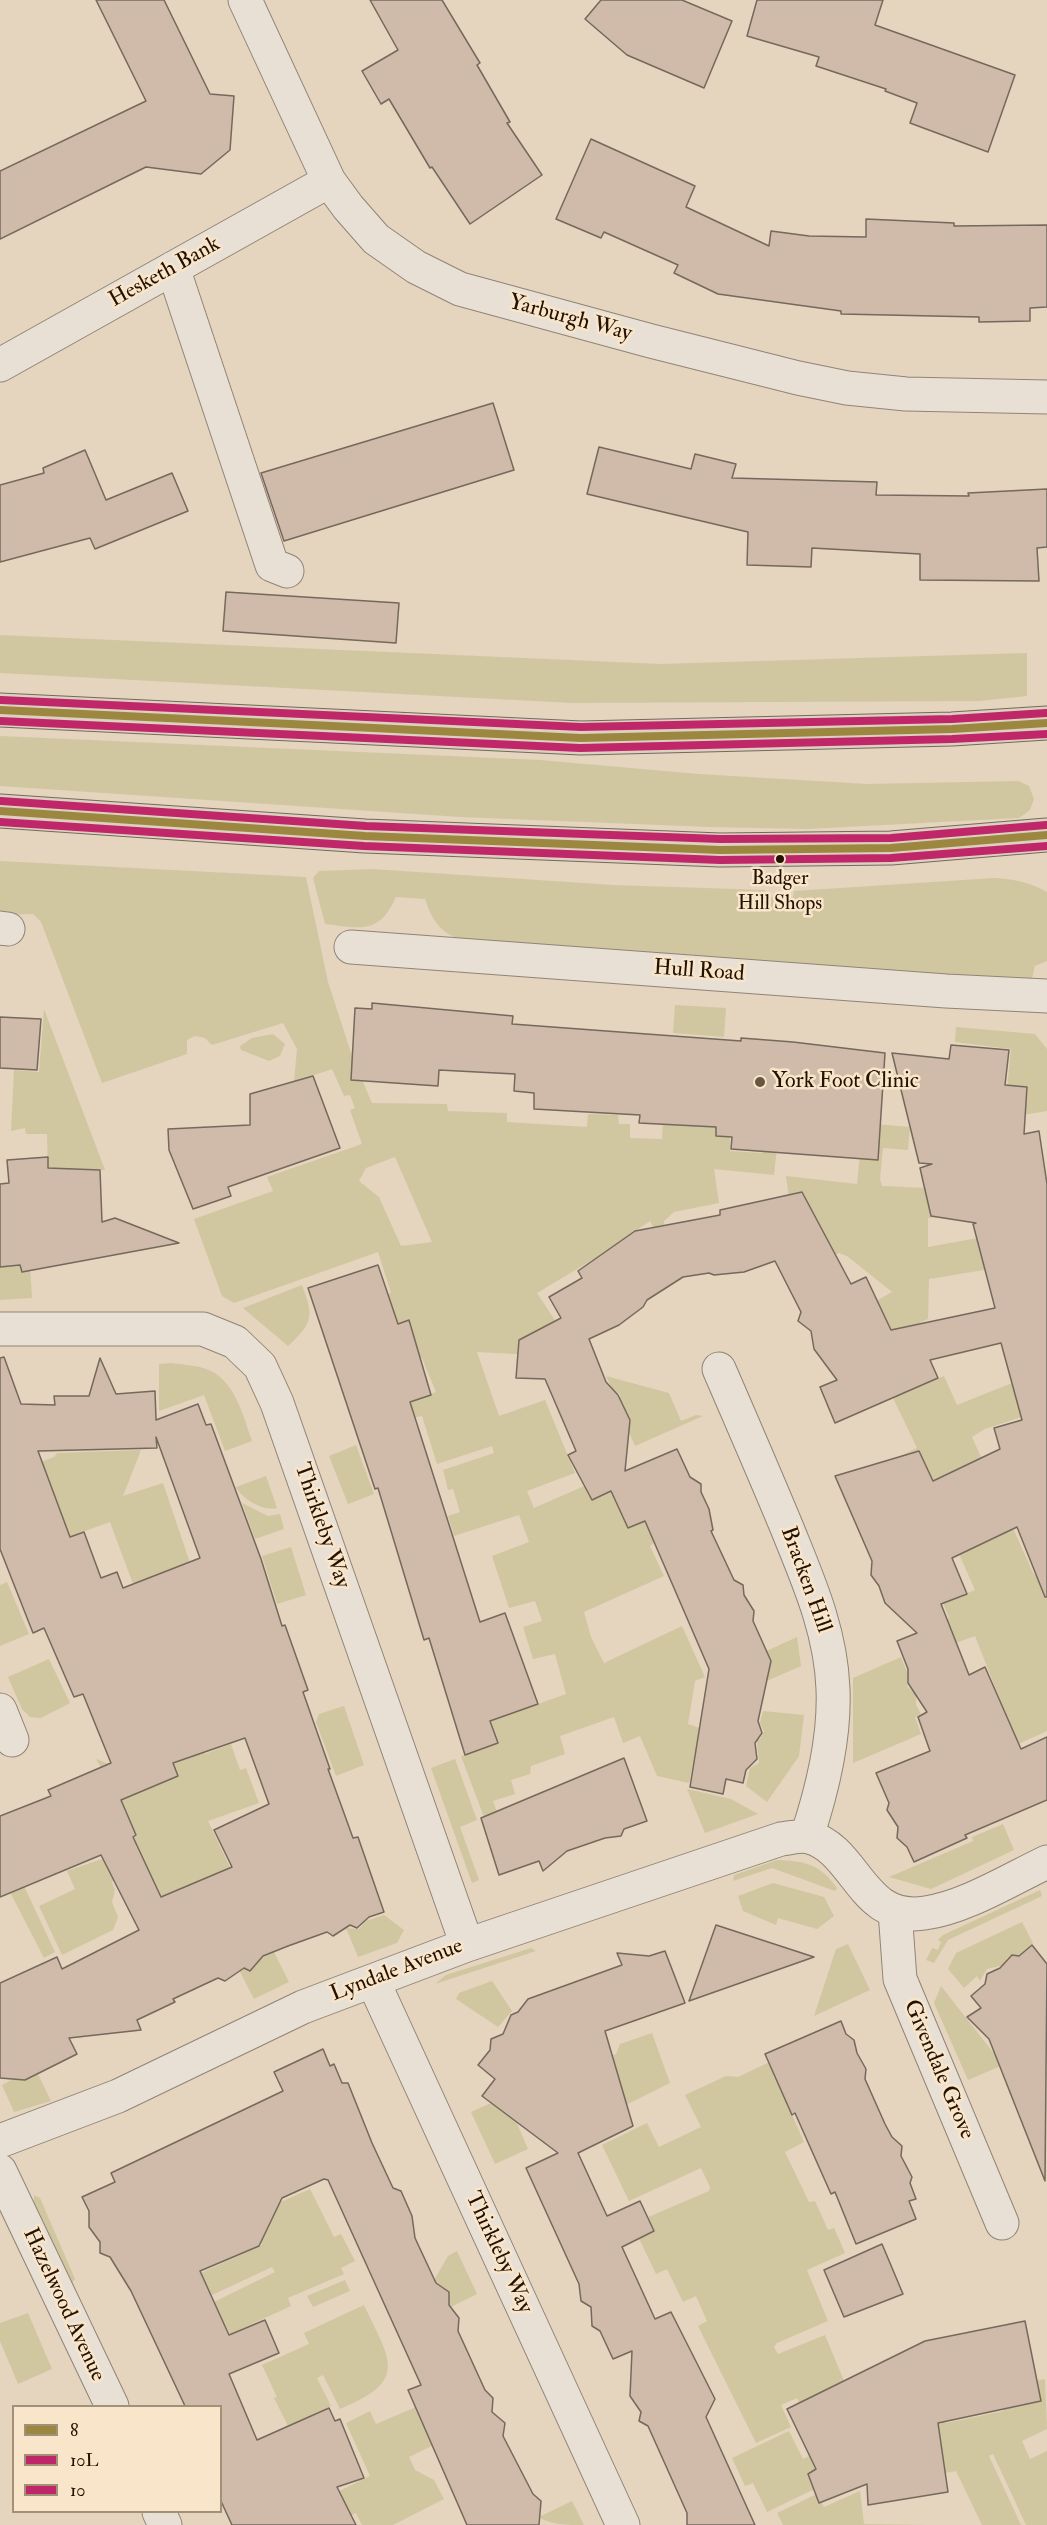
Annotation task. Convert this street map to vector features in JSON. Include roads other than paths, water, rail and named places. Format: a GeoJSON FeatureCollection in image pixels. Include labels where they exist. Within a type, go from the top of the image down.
{"type":"FeatureCollection","features":[{"type":"Feature","properties":{"kind":"main road"},"geometry":{"type":"LineString","coordinates":[[0,710],[581,738],[952,729],[1047,723]]}},
{"type":"Feature","properties":{"kind":"main road"},"geometry":{"type":"LineString","coordinates":[[0,811],[365,836],[720,850],[891,848],[1047,835]]}},
{"type":"Feature","properties":{"kind":"street","name":"Yarburgh Way"},"geometry":{"type":"LineString","coordinates":[[245,0],[329,181],[376,239],[416,267],[460,289],[651,341],[847,388],[906,394],[1047,397]]}},
{"type":"Feature","properties":{"kind":"street","name":"Hesketh Bank"},"geometry":{"type":"LineString","coordinates":[[0,365],[329,181]]}},
{"type":"Feature","properties":{"kind":"street"},"geometry":{"type":"LineString","coordinates":[[173,268],[272,565],[287,571]]}},
{"type":"Feature","properties":{"kind":"street","name":"Hull Road"},"geometry":{"type":"LineString","coordinates":[[351,948],[946,991],[1047,996]]}},
{"type":"Feature","properties":{"kind":"street","name":"Thirkleby Way"},"geometry":{"type":"LineString","coordinates":[[0,1329],[203,1329],[235,1342],[260,1366],[281,1414],[467,1945]]}},
{"type":"Feature","properties":{"kind":"street","name":"Bracken Hill"},"geometry":{"type":"LineString","coordinates":[[719,1369],[813,1592],[827,1638],[833,1690],[828,1743],[818,1803],[807,1836]]}},
{"type":"Feature","properties":{"kind":"street"},"geometry":{"type":"LineString","coordinates":[[0,1710],[12,1740]]}},
{"type":"Feature","properties":{"kind":"street"},"geometry":{"type":"LineString","coordinates":[[807,1836],[830,1847],[874,1899],[895,1911],[924,1914],[954,1905],[1047,1862]]}},
{"type":"Feature","properties":{"kind":"street","name":"Lyndale Avenue"},"geometry":{"type":"LineString","coordinates":[[0,2141],[118,2096],[303,2007],[467,1945],[782,1839],[807,1836]]}},
{"type":"Feature","properties":{"kind":"street","name":"Givendale Grove"},"geometry":{"type":"LineString","coordinates":[[895,1911],[900,1979],[1002,2223]]}},
{"type":"Feature","properties":{"kind":"street","name":"Thirkleby Way"},"geometry":{"type":"LineString","coordinates":[[373,1981],[623,2525]]}},
{"type":"Feature","properties":{"kind":"street","name":"Hazelwood Avenue"},"geometry":{"type":"LineString","coordinates":[[0,2171],[112,2405]]}},
{"type":"Feature","properties":{"kind":"place","name":"Badger Hill Shops"},"geometry":{"type":"Point","coordinates":[780,859]}},
{"type":"Feature","properties":{"kind":"place","name":"York Foot Clinic"},"geometry":{"type":"Point","coordinates":[760,1082]}}]}
